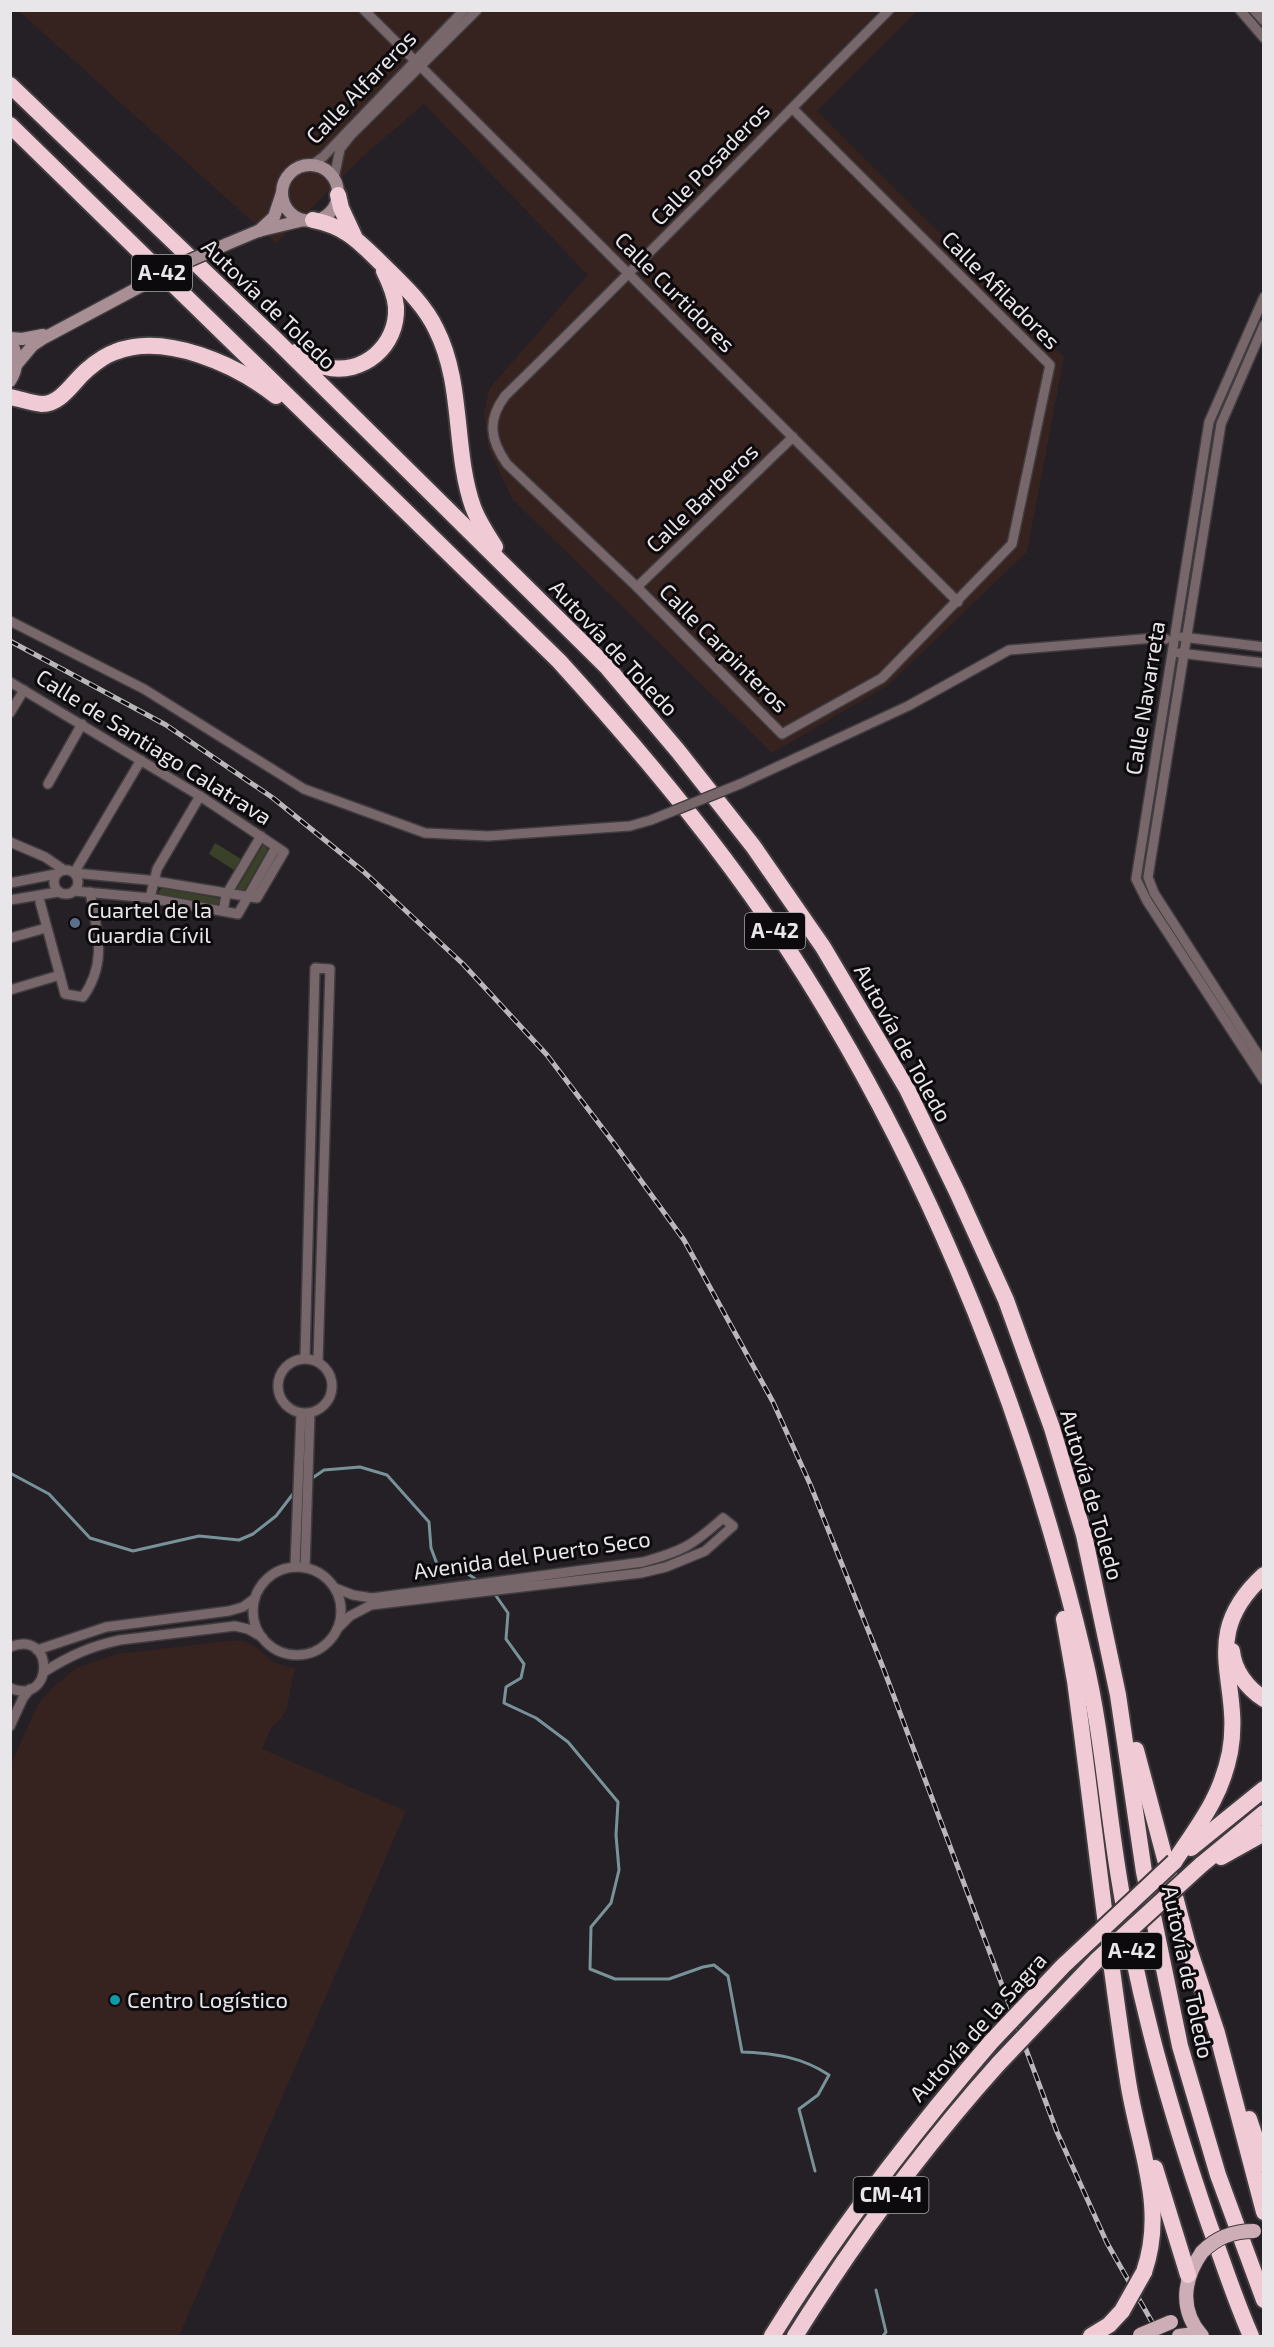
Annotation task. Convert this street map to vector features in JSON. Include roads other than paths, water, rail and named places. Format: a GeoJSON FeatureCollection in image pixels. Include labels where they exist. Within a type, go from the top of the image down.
{"type":"FeatureCollection","features":[{"type":"Feature","properties":{"kind":"highway","name":"Autovía de Toledo"},"geometry":{"type":"LineString","coordinates":[[10,85],[274,339],[607,667],[678,751],[753,846],[823,947],[907,1089],[1006,1300],[1052,1428],[1084,1535],[1118,1695],[1144,1872],[1180,2046],[1218,2175],[1263,2300]]}},
{"type":"Feature","properties":{"kind":"highway","name":"A-42"},"geometry":{"type":"LineString","coordinates":[[10,125],[559,661],[620,729],[674,793],[741,880],[803,972],[878,1102],[957,1262],[1016,1416],[1058,1555],[1085,1661],[1120,1886],[1133,1956],[1157,2060],[1194,2181],[1251,2337]]}},
{"type":"Feature","properties":{"kind":"highway"},"geometry":{"type":"LineString","coordinates":[[338,195],[341,208],[354,236]]}},
{"type":"Feature","properties":{"kind":"highway"},"geometry":{"type":"LineString","coordinates":[[309,220],[339,227],[354,236],[416,298],[438,331],[450,370],[465,480],[473,509],[496,548],[499,559]]}},
{"type":"Feature","properties":{"kind":"highway"},"geometry":{"type":"LineString","coordinates":[[274,339],[323,367],[351,368],[374,358],[388,340],[395,314],[393,295],[380,262]]}},
{"type":"Feature","properties":{"kind":"highway"},"geometry":{"type":"LineString","coordinates":[[10,397],[42,404],[49,403],[58,399],[88,368],[114,352],[136,346],[160,346],[187,351],[234,369],[261,384],[303,417],[314,420]]}},
{"type":"Feature","properties":{"kind":"highway"},"geometry":{"type":"LineString","coordinates":[[1058,1555],[1057,1579],[1075,1681],[1128,2083],[1150,2187],[1154,2235],[1144,2272],[1122,2311],[1109,2325],[1091,2337]]}},
{"type":"Feature","properties":{"kind":"highway"},"geometry":{"type":"LineString","coordinates":[[1191,1843],[1216,1796],[1226,1771],[1230,1749],[1231,1720],[1225,1644],[1242,1599],[1263,1575]]}},
{"type":"Feature","properties":{"kind":"highway"},"geometry":{"type":"LineString","coordinates":[[1230,1626],[1233,1657],[1239,1673],[1249,1687],[1263,1700]]}},
{"type":"Feature","properties":{"kind":"highway"},"geometry":{"type":"LineString","coordinates":[[1118,1695],[1125,1707],[1189,1949],[1217,2033],[1263,2212]]}},
{"type":"Feature","properties":{"kind":"highway"},"geometry":{"type":"LineString","coordinates":[[1191,1843],[1263,1789]]}},
{"type":"Feature","properties":{"kind":"highway","name":"Autovía de la Sagra"},"geometry":{"type":"LineString","coordinates":[[795,2337],[862,2234],[910,2170],[999,2063],[1096,1961],[1201,1865],[1263,1813]]}},
{"type":"Feature","properties":{"kind":"highway"},"geometry":{"type":"LineString","coordinates":[[1201,1865],[1228,1854],[1263,1833]]}},
{"type":"Feature","properties":{"kind":"highway","name":"Autovía de la Sagra"},"geometry":{"type":"LineString","coordinates":[[772,2337],[872,2188],[931,2111],[991,2042],[1063,1966],[1174,1862],[1191,1843]]}},
{"type":"Feature","properties":{"kind":"highway"},"geometry":{"type":"LineString","coordinates":[[1217,2033],[1231,2061],[1263,2164]]}},
{"type":"Feature","properties":{"kind":"highway"},"geometry":{"type":"LineString","coordinates":[[1123,2046],[1143,2127],[1188,2275]]}},
{"type":"Feature","properties":{"kind":"main road"},"geometry":{"type":"LineString","coordinates":[[1201,2336],[1191,2322],[1187,2307],[1188,2275],[1202,2252],[1219,2238],[1229,2234],[1259,2231]]}},
{"type":"Feature","properties":{"kind":"main road"},"geometry":{"type":"LineString","coordinates":[[1138,2336],[1171,2322],[1187,2307]]}},
{"type":"Feature","properties":{"kind":"main road"},"geometry":{"type":"LineString","coordinates":[[1179,2336],[1194,2334],[1201,2336]]}},
{"type":"Feature","properties":{"kind":"street","name":"Calle Curtidores"},"geometry":{"type":"LineString","coordinates":[[364,10],[958,602]]}},
{"type":"Feature","properties":{"kind":"street","name":"Calle Alfareros"},"geometry":{"type":"LineString","coordinates":[[334,178],[340,149],[464,10]]}},
{"type":"Feature","properties":{"kind":"street","name":"Calle Alfareros"},"geometry":{"type":"LineString","coordinates":[[312,165],[477,10]]}},
{"type":"Feature","properties":{"kind":"street","name":"Calle Posaderos"},"geometry":{"type":"LineString","coordinates":[[493,426],[496,407],[505,396],[630,274],[889,10]]}},
{"type":"Feature","properties":{"kind":"street"},"geometry":{"type":"LineString","coordinates":[[1240,10],[1263,38]]}},
{"type":"Feature","properties":{"kind":"street"},"geometry":{"type":"LineString","coordinates":[[1254,10],[1263,21]]}},
{"type":"Feature","properties":{"kind":"street","name":"Calle Afiladores"},"geometry":{"type":"LineString","coordinates":[[792,108],[1050,365],[1012,544],[958,602]]}},
{"type":"Feature","properties":{"kind":"street"},"geometry":{"type":"LineString","coordinates":[[10,381],[17,364],[33,345],[184,263],[258,231],[322,218],[330,212],[338,195],[334,178],[328,171],[312,165],[303,165],[288,175],[274,217],[258,231]]}},
{"type":"Feature","properties":{"kind":"street"},"geometry":{"type":"LineString","coordinates":[[282,193],[288,210],[295,217],[309,220]]}},
{"type":"Feature","properties":{"kind":"street","name":"Calle Navarreta"},"geometry":{"type":"LineString","coordinates":[[1263,297],[1209,422],[1171,638],[1174,652],[1136,879],[1147,901],[1263,1080]]}},
{"type":"Feature","properties":{"kind":"street","name":"Calle Navarreta"},"geometry":{"type":"LineString","coordinates":[[1263,325],[1221,424],[1149,878],[1154,893],[1263,1064]]}},
{"type":"Feature","properties":{"kind":"street"},"geometry":{"type":"LineString","coordinates":[[17,364],[16,352],[10,339],[30,338],[56,331]]}},
{"type":"Feature","properties":{"kind":"street","name":"Calle Carpinteros"},"geometry":{"type":"LineString","coordinates":[[493,426],[496,448],[507,464],[637,587],[782,734],[882,678],[958,602]]}},
{"type":"Feature","properties":{"kind":"street","name":"Calle Barberos"},"geometry":{"type":"LineString","coordinates":[[637,587],[794,438]]}},
{"type":"Feature","properties":{"kind":"street"},"geometry":{"type":"LineString","coordinates":[[10,621],[144,689],[304,789],[425,833],[488,836],[630,826],[651,820],[740,784],[908,706],[1009,650],[1154,638],[1187,638],[1263,647]]}},
{"type":"Feature","properties":{"kind":"street"},"geometry":{"type":"LineString","coordinates":[[1174,652],[1263,663]]}},
{"type":"Feature","properties":{"kind":"street","name":"Calle de Santiago Calatrava"},"geometry":{"type":"LineString","coordinates":[[10,682],[200,796],[276,847]]}},
{"type":"Feature","properties":{"kind":"street"},"geometry":{"type":"LineString","coordinates":[[10,713],[24,690]]}},
{"type":"Feature","properties":{"kind":"street"},"geometry":{"type":"LineString","coordinates":[[48,784],[82,724]]}},
{"type":"Feature","properties":{"kind":"street"},"geometry":{"type":"LineString","coordinates":[[74,873],[141,760]]}},
{"type":"Feature","properties":{"kind":"street"},"geometry":{"type":"LineString","coordinates":[[150,898],[157,870],[200,796]]}},
{"type":"Feature","properties":{"kind":"street"},"geometry":{"type":"LineString","coordinates":[[223,911],[226,894],[261,836]]}},
{"type":"Feature","properties":{"kind":"street"},"geometry":{"type":"LineString","coordinates":[[10,842],[45,857],[60,872]]}},
{"type":"Feature","properties":{"kind":"street"},"geometry":{"type":"LineString","coordinates":[[10,883],[60,872],[153,881],[246,898],[257,898],[284,852],[276,847],[246,898],[238,914],[150,898],[75,891],[10,900]]}},
{"type":"Feature","properties":{"kind":"street"},"geometry":{"type":"LineString","coordinates":[[58,892],[54,885],[60,872]]}},
{"type":"Feature","properties":{"kind":"street"},"geometry":{"type":"LineString","coordinates":[[74,873],[78,880],[75,891]]}},
{"type":"Feature","properties":{"kind":"street"},"geometry":{"type":"LineString","coordinates":[[40,902],[65,994],[82,997],[98,971],[98,938],[90,892]]}},
{"type":"Feature","properties":{"kind":"street"},"geometry":{"type":"LineString","coordinates":[[10,938],[46,928]]}},
{"type":"Feature","properties":{"kind":"street"},"geometry":{"type":"LineString","coordinates":[[305,1358],[315,968],[330,969],[318,1362]]}},
{"type":"Feature","properties":{"kind":"street"},"geometry":{"type":"LineString","coordinates":[[10,990],[60,975]]}},
{"type":"Feature","properties":{"kind":"street"},"geometry":{"type":"LineString","coordinates":[[305,1358],[318,1362],[328,1370],[333,1388],[326,1404],[306,1413],[285,1405],[278,1388],[278,1379],[288,1364],[305,1358]]}},
{"type":"Feature","properties":{"kind":"street"},"geometry":{"type":"LineString","coordinates":[[300,1568],[308,1488],[306,1413]]}},
{"type":"Feature","properties":{"kind":"street"},"geometry":{"type":"LineString","coordinates":[[300,1568],[298,1496],[306,1413]]}},
{"type":"Feature","properties":{"kind":"street","name":"Avenida del Puerto Seco"},"geometry":{"type":"LineString","coordinates":[[10,1726],[23,1698],[30,1689],[37,1685],[44,1672],[75,1653],[92,1646],[120,1640],[231,1626],[248,1629],[273,1647],[286,1653],[301,1654],[316,1650],[328,1642],[350,1616],[371,1605],[641,1573],[666,1567],[705,1551],[733,1526],[723,1518],[698,1542],[674,1554],[643,1562],[372,1598],[353,1595],[335,1588],[326,1577],[300,1568]]}},
{"type":"Feature","properties":{"kind":"street"},"geometry":{"type":"LineString","coordinates":[[262,1637],[255,1624],[253,1609],[255,1598],[263,1583],[286,1568],[300,1568]]}},
{"type":"Feature","properties":{"kind":"street"},"geometry":{"type":"LineString","coordinates":[[335,1588],[340,1608],[337,1629]]}},
{"type":"Feature","properties":{"kind":"street"},"geometry":{"type":"LineString","coordinates":[[37,1650],[106,1626],[230,1611],[243,1607],[255,1598]]}},
{"type":"Feature","properties":{"kind":"street"},"geometry":{"type":"LineString","coordinates":[[10,1647],[24,1644],[37,1650],[45,1663],[44,1672]]}},
{"type":"Feature","properties":{"kind":"street"},"geometry":{"type":"LineString","coordinates":[[10,1688],[22,1691],[30,1689]]}},
{"type":"Feature","properties":{"kind":"waterway"},"geometry":{"type":"LineString","coordinates":[[311,1479],[324,1470],[360,1467],[387,1475],[429,1522],[431,1548],[437,1564],[465,1572],[480,1582]]}},
{"type":"Feature","properties":{"kind":"waterway"},"geometry":{"type":"LineString","coordinates":[[10,1473],[49,1494],[90,1538],[133,1551],[199,1536],[239,1540],[253,1534],[276,1516],[296,1490]]}},
{"type":"Feature","properties":{"kind":"waterway"},"geometry":{"type":"LineString","coordinates":[[494,1593],[508,1613],[506,1639],[524,1664],[521,1678],[506,1687],[504,1703],[536,1718],[568,1742],[618,1802],[616,1835],[619,1870],[611,1903],[591,1927],[590,1969],[615,1979],[669,1979],[714,1965],[728,1976],[742,2052],[787,2057],[809,2064],[829,2075],[818,2095],[799,2109],[815,2171]]}},
{"type":"Feature","properties":{"kind":"waterway"},"geometry":{"type":"LineString","coordinates":[[876,2290],[886,2332],[883,2336]]}},
{"type":"Feature","properties":{"kind":"railway"},"geometry":{"type":"LineString","coordinates":[[10,641],[166,725],[273,798],[363,871],[463,964],[547,1055],[684,1240],[773,1402],[810,1484],[884,1670],[1057,2132],[1107,2243],[1160,2336]]}},
{"type":"Feature","properties":{"kind":"place","name":"Cuartel de la Guardia Cívil"},"geometry":{"type":"Point","coordinates":[75,923]}},
{"type":"Feature","properties":{"kind":"place","name":"Centro Logístico"},"geometry":{"type":"Point","coordinates":[115,2000]}}]}
